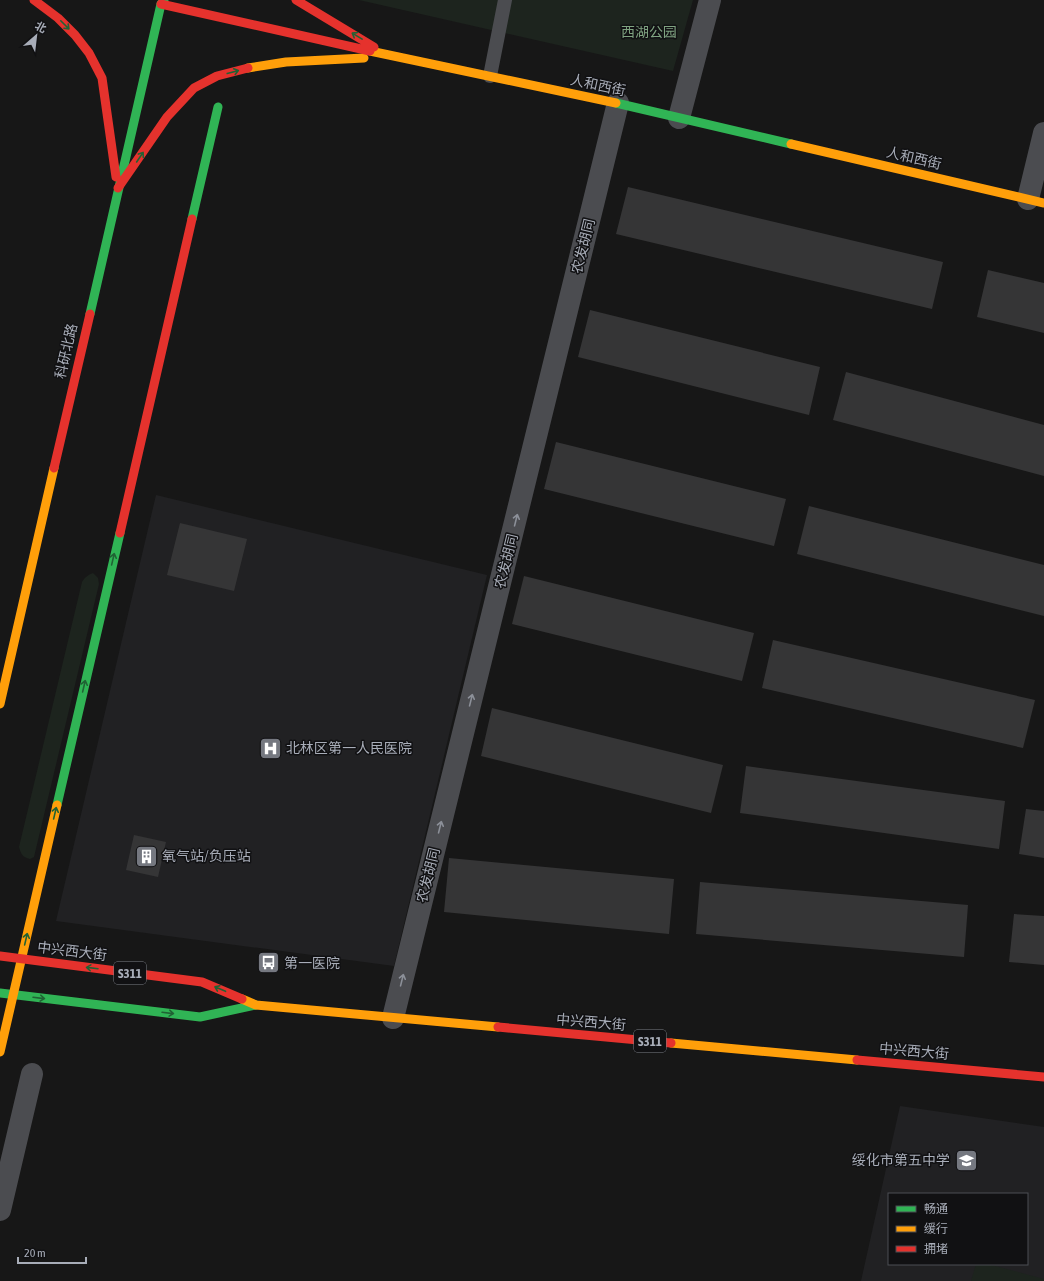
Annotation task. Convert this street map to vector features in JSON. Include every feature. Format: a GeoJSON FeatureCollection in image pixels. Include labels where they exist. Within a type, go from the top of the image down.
{"type":"FeatureCollection","features":[{"type":"Feature","properties":{"kind":"main road"},"geometry":{"type":"LineString","coordinates":[[34,0],[58,18],[75,35],[89,53],[102,78],[118,189]]}},
{"type":"Feature","properties":{"kind":"main road"},"geometry":{"type":"LineString","coordinates":[[296,0],[391,56]]}},
{"type":"Feature","properties":{"kind":"main road","name":"科研北路"},"geometry":{"type":"LineString","coordinates":[[0,704],[160,2]]}},
{"type":"Feature","properties":{"kind":"main road","name":"人和西街"},"geometry":{"type":"LineString","coordinates":[[160,2],[391,56],[618,103],[1036,201]]}},
{"type":"Feature","properties":{"kind":"main road"},"geometry":{"type":"LineString","coordinates":[[118,189],[167,117],[194,88],[217,76],[251,67],[286,62],[391,56]]}},
{"type":"Feature","properties":{"kind":"main road"},"geometry":{"type":"LineString","coordinates":[[0,1052],[218,107]]}},
{"type":"Feature","properties":{"kind":"main road","name":"中兴西大街"},"geometry":{"type":"LineString","coordinates":[[0,956],[202,982],[256,1005]]}},
{"type":"Feature","properties":{"kind":"main road","name":"中兴西大街"},"geometry":{"type":"LineString","coordinates":[[0,993],[200,1017],[256,1005],[1044,1077]]}},
{"type":"Feature","properties":{"kind":"street"},"geometry":{"type":"LineString","coordinates":[[679,118],[710,0]]}},
{"type":"Feature","properties":{"kind":"street","name":"农发胡同"},"geometry":{"type":"LineString","coordinates":[[393,1018],[618,103]]}},
{"type":"Feature","properties":{"kind":"street"},"geometry":{"type":"LineString","coordinates":[[1036,201],[1044,133]]}},
{"type":"Feature","properties":{"kind":"street"},"geometry":{"type":"LineString","coordinates":[[0,1210],[32,1074]]}},
{"type":"Feature","properties":{"kind":"lane"},"geometry":{"type":"LineString","coordinates":[[490,76],[505,0]]}},
{"type":"Feature","properties":{"kind":"shaded area","name":"北林区第一人民医院"},"geometry":{"type":"Polygon","coordinates":[[[156,495],[487,575],[394,966],[56,921],[156,495]]]}},
{"type":"Feature","properties":{"kind":"shaded area","name":"绥化市第五中学"},"geometry":{"type":"Polygon","coordinates":[[[900,1106],[1044,1127],[1044,1281],[861,1281],[900,1106]]]}},
{"type":"Feature","properties":{"kind":"green space","name":"西湖公园"},"geometry":{"type":"Polygon","coordinates":[[[359,0],[693,0],[673,71],[359,0]]]}},
{"type":"Feature","properties":{"kind":"green space"},"geometry":{"type":"Polygon","coordinates":[[[93,573],[98,578],[99,584],[34,857],[30,859],[22,855],[19,847],[82,582],[87,576],[93,573]]]}},
{"type":"Feature","properties":{"kind":"green space"},"geometry":{"type":"Polygon","coordinates":[[[976,1265],[992,1265],[1044,1279],[1044,1281],[971,1281],[976,1265]]]}},
{"type":"Feature","properties":{"kind":"building"},"geometry":{"type":"Polygon","coordinates":[[[628,187],[943,262],[932,309],[616,234],[628,187]]]}},
{"type":"Feature","properties":{"kind":"building"},"geometry":{"type":"Polygon","coordinates":[[[988,270],[1044,283],[1044,333],[977,317],[988,270]]]}},
{"type":"Feature","properties":{"kind":"building"},"geometry":{"type":"Polygon","coordinates":[[[590,310],[820,367],[809,415],[578,357],[590,310]]]}},
{"type":"Feature","properties":{"kind":"building"},"geometry":{"type":"Polygon","coordinates":[[[846,372],[1044,425],[1044,476],[833,420],[846,372]]]}},
{"type":"Feature","properties":{"kind":"building"},"geometry":{"type":"Polygon","coordinates":[[[556,442],[786,499],[774,546],[544,489],[556,442]]]}},
{"type":"Feature","properties":{"kind":"building"},"geometry":{"type":"Polygon","coordinates":[[[809,506],[1044,565],[1044,616],[797,554],[809,506]]]}},
{"type":"Feature","properties":{"kind":"building"},"geometry":{"type":"Polygon","coordinates":[[[180,523],[247,539],[234,591],[167,575],[180,523]]]}},
{"type":"Feature","properties":{"kind":"building"},"geometry":{"type":"Polygon","coordinates":[[[524,576],[754,633],[742,681],[512,624],[524,576]]]}},
{"type":"Feature","properties":{"kind":"building"},"geometry":{"type":"Polygon","coordinates":[[[773,640],[1035,700],[1023,748],[762,688],[773,640]]]}},
{"type":"Feature","properties":{"kind":"building"},"geometry":{"type":"Polygon","coordinates":[[[492,708],[723,765],[711,813],[481,756],[492,708]]]}},
{"type":"Feature","properties":{"kind":"building"},"geometry":{"type":"Polygon","coordinates":[[[746,766],[1005,801],[999,849],[740,813],[746,766]]]}},
{"type":"Feature","properties":{"kind":"building"},"geometry":{"type":"Polygon","coordinates":[[[1026,809],[1044,811],[1044,858],[1019,854],[1026,809]]]}},
{"type":"Feature","properties":{"kind":"building","name":"氧气站/负压站"},"geometry":{"type":"Polygon","coordinates":[[[134,835],[166,842],[158,877],[126,870],[134,835]]]}},
{"type":"Feature","properties":{"kind":"building"},"geometry":{"type":"Polygon","coordinates":[[[449,858],[674,879],[669,934],[444,912],[449,858]]]}},
{"type":"Feature","properties":{"kind":"building"},"geometry":{"type":"Polygon","coordinates":[[[700,882],[968,905],[964,957],[696,934],[700,882]]]}},
{"type":"Feature","properties":{"kind":"building"},"geometry":{"type":"Polygon","coordinates":[[[1014,914],[1044,916],[1044,965],[1009,962],[1014,914]]]}},
{"type":"Feature","properties":{"kind":"traffic: fast"},"geometry":{"type":"LineString","coordinates":[[90,314],[161,4],[164,0]]}},
{"type":"Feature","properties":{"kind":"traffic: fast"},"geometry":{"type":"LineString","coordinates":[[616,103],[791,144]]}},
{"type":"Feature","properties":{"kind":"traffic: fast"},"geometry":{"type":"LineString","coordinates":[[192,219],[218,107]]}},
{"type":"Feature","properties":{"kind":"traffic: fast"},"geometry":{"type":"LineString","coordinates":[[57,805],[120,533]]}},
{"type":"Feature","properties":{"kind":"traffic: fast"},"geometry":{"type":"LineString","coordinates":[[0,993],[200,1017],[256,1005]]}},
{"type":"Feature","properties":{"kind":"traffic: slow"},"geometry":{"type":"LineString","coordinates":[[370,51],[616,103]]}},
{"type":"Feature","properties":{"kind":"traffic: slow"},"geometry":{"type":"LineString","coordinates":[[248,68],[286,62],[364,58]]}},
{"type":"Feature","properties":{"kind":"traffic: slow"},"geometry":{"type":"LineString","coordinates":[[791,144],[1044,203]]}},
{"type":"Feature","properties":{"kind":"traffic: slow"},"geometry":{"type":"LineString","coordinates":[[0,704],[54,468]]}},
{"type":"Feature","properties":{"kind":"traffic: slow"},"geometry":{"type":"LineString","coordinates":[[0,1052],[57,805]]}},
{"type":"Feature","properties":{"kind":"traffic: slow"},"geometry":{"type":"LineString","coordinates":[[242,999],[256,1005],[498,1027]]}},
{"type":"Feature","properties":{"kind":"traffic: slow"},"geometry":{"type":"LineString","coordinates":[[671,1043],[857,1060]]}},
{"type":"Feature","properties":{"kind":"traffic: jam"},"geometry":{"type":"LineString","coordinates":[[34,0],[58,18],[75,35],[89,53],[102,78],[116,177]]}},
{"type":"Feature","properties":{"kind":"traffic: jam"},"geometry":{"type":"LineString","coordinates":[[296,0],[374,47]]}},
{"type":"Feature","properties":{"kind":"traffic: jam"},"geometry":{"type":"LineString","coordinates":[[161,4],[370,51]]}},
{"type":"Feature","properties":{"kind":"traffic: jam"},"geometry":{"type":"LineString","coordinates":[[118,188],[167,117],[194,88],[217,76],[248,68]]}},
{"type":"Feature","properties":{"kind":"traffic: jam"},"geometry":{"type":"LineString","coordinates":[[120,533],[192,219]]}},
{"type":"Feature","properties":{"kind":"traffic: jam"},"geometry":{"type":"LineString","coordinates":[[54,468],[90,314]]}},
{"type":"Feature","properties":{"kind":"traffic: jam"},"geometry":{"type":"LineString","coordinates":[[0,956],[202,982],[242,999]]}},
{"type":"Feature","properties":{"kind":"traffic: jam"},"geometry":{"type":"LineString","coordinates":[[498,1027],[671,1043]]}},
{"type":"Feature","properties":{"kind":"traffic: jam"},"geometry":{"type":"LineString","coordinates":[[857,1060],[1044,1077]]}},
{"type":"Feature","properties":{"kind":"place","name":"北林区第一人民医院"},"geometry":{"type":"Point","coordinates":[271,748]}},
{"type":"Feature","properties":{"kind":"place","name":"氧气站/负压站"},"geometry":{"type":"Point","coordinates":[146,856]}},
{"type":"Feature","properties":{"kind":"place","name":"第一医院"},"geometry":{"type":"Point","coordinates":[269,963]}},
{"type":"Feature","properties":{"kind":"place","name":"绥化市第五中学"},"geometry":{"type":"Point","coordinates":[966,1160]}}]}
